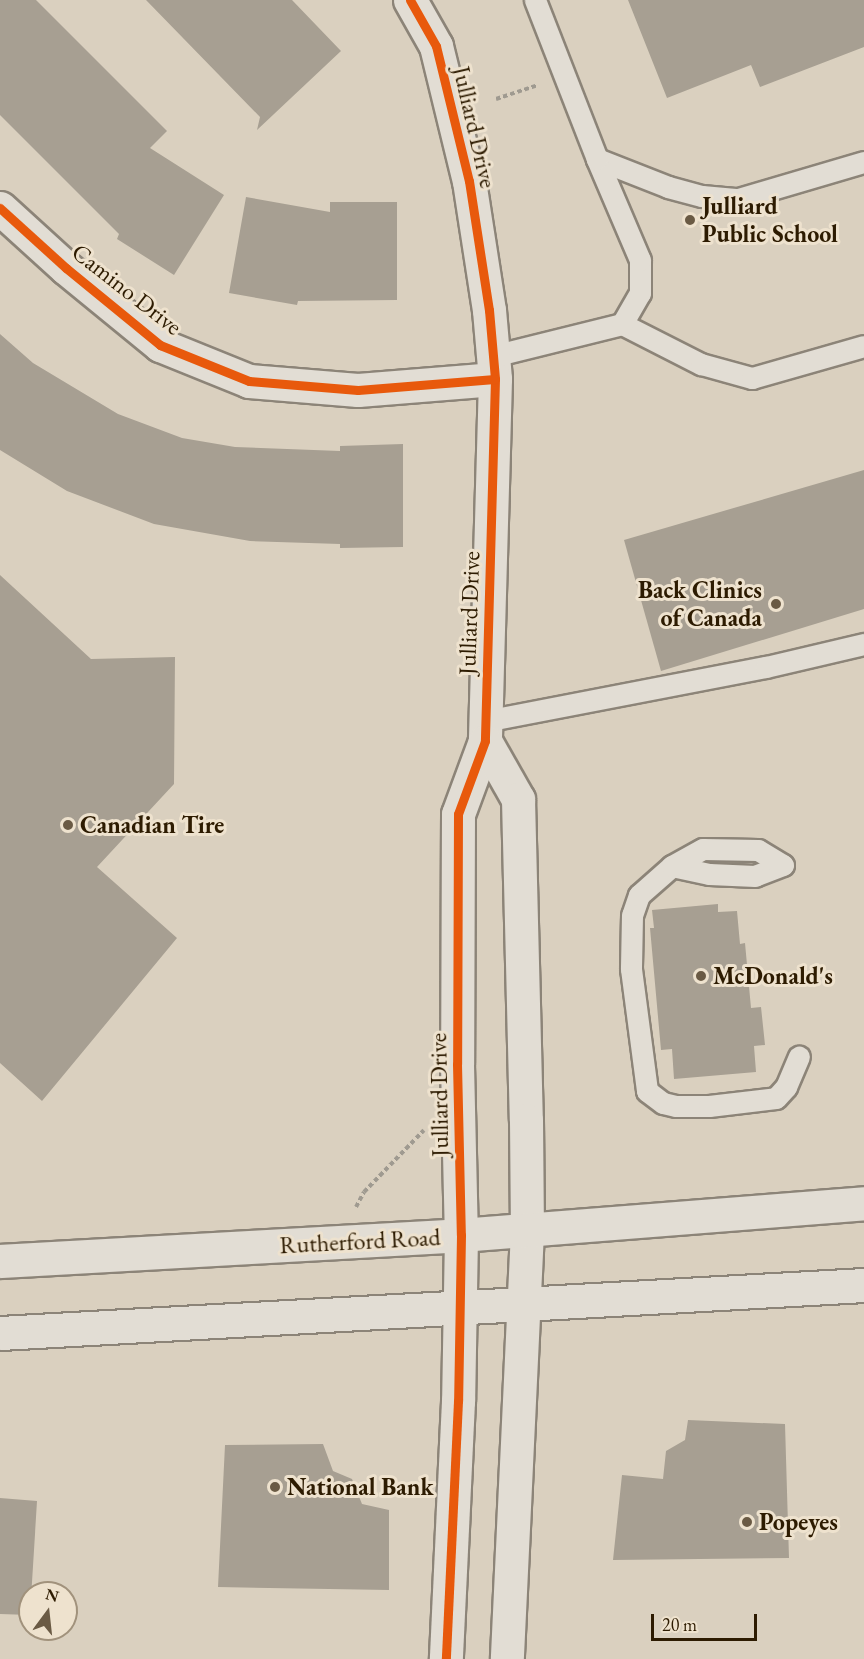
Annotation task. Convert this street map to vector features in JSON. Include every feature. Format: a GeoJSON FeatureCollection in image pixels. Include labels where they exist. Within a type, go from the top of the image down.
{"type":"FeatureCollection","features":[{"type":"Feature","properties":{"kind":"street","name":"Julliard Drive"},"geometry":{"type":"LineString","coordinates":[[410,0],[436,46],[469,181],[489,310],[494,368],[485,731],[458,814],[457,1064],[462,1235],[458,1308],[458,1401],[446,1659]]}},
{"type":"Feature","properties":{"kind":"street","name":"Camino Drive"},"geometry":{"type":"LineString","coordinates":[[0,207],[66,268],[160,345],[249,381],[358,390],[494,368]]}},
{"type":"Feature","properties":{"kind":"street"},"geometry":{"type":"LineString","coordinates":[[485,731],[518,799],[527,1231],[507,1659]]}},
{"type":"Feature","properties":{"kind":"street","name":"Rutherford Road"},"geometry":{"type":"LineString","coordinates":[[0,1261],[527,1231],[864,1203]]}},
{"type":"Feature","properties":{"kind":"street"},"geometry":{"type":"LineString","coordinates":[[0,1333],[864,1285]]}},
{"type":"Feature","properties":{"kind":"lane"},"geometry":{"type":"LineString","coordinates":[[494,368],[621,324],[640,293],[640,260],[597,159],[535,0]]}},
{"type":"Feature","properties":{"kind":"lane"},"geometry":{"type":"LineString","coordinates":[[597,159],[668,187],[702,196],[738,199],[864,162]]}},
{"type":"Feature","properties":{"kind":"lane"},"geometry":{"type":"LineString","coordinates":[[621,324],[701,364],[752,378],[864,346]]}},
{"type":"Feature","properties":{"kind":"lane"},"geometry":{"type":"LineString","coordinates":[[485,731],[864,644]]}},
{"type":"Feature","properties":{"kind":"lane"},"geometry":{"type":"LineString","coordinates":[[783,865],[754,876],[710,874],[672,866],[639,895],[632,915],[631,969],[647,1091],[663,1103],[676,1106],[709,1107],[776,1098],[786,1087],[799,1057]]}},
{"type":"Feature","properties":{"kind":"path"},"geometry":{"type":"LineString","coordinates":[[496,99],[564,76]]}},
{"type":"Feature","properties":{"kind":"path"},"geometry":{"type":"LineString","coordinates":[[356,1207],[364,1192],[426,1129]]}},
{"type":"Feature","properties":{"kind":"building"},"geometry":{"type":"Polygon","coordinates":[[[0,0],[36,0],[167,131],[150,148],[224,195],[174,275],[117,239],[119,234],[0,115],[0,0]]]}},
{"type":"Feature","properties":{"kind":"building"},"geometry":{"type":"Polygon","coordinates":[[[146,0],[292,0],[341,51],[257,130],[260,117],[146,0]]]}},
{"type":"Feature","properties":{"kind":"building"},"geometry":{"type":"Polygon","coordinates":[[[628,0],[864,0],[864,47],[760,87],[751,65],[667,98],[628,0]]]}},
{"type":"Feature","properties":{"kind":"building"},"geometry":{"type":"Polygon","coordinates":[[[246,197],[330,212],[330,202],[397,202],[397,300],[298,301],[297,305],[229,293],[246,197]]]}},
{"type":"Feature","properties":{"kind":"building"},"geometry":{"type":"Polygon","coordinates":[[[0,334],[33,363],[118,414],[182,438],[235,447],[340,451],[340,446],[403,444],[403,547],[340,548],[340,544],[250,541],[154,524],[67,491],[0,450],[0,334]]]}},
{"type":"Feature","properties":{"kind":"building"},"geometry":{"type":"Polygon","coordinates":[[[864,470],[864,609],[661,671],[624,540],[864,470]]]}},
{"type":"Feature","properties":{"kind":"building","name":"Canadian Tire"},"geometry":{"type":"Polygon","coordinates":[[[0,575],[91,659],[175,657],[174,784],[97,867],[177,938],[42,1101],[0,1063],[0,575]]]}},
{"type":"Feature","properties":{"kind":"building","name":"McDonald's"},"geometry":{"type":"Polygon","coordinates":[[[718,904],[718,912],[737,911],[740,944],[745,943],[751,1008],[761,1007],[765,1045],[754,1046],[756,1072],[674,1079],[672,1049],[661,1050],[650,928],[654,928],[652,910],[718,904]]]}},
{"type":"Feature","properties":{"kind":"building"},"geometry":{"type":"Polygon","coordinates":[[[688,1420],[785,1424],[789,1558],[613,1560],[622,1475],[663,1479],[666,1451],[685,1440],[688,1420]]]}},
{"type":"Feature","properties":{"kind":"building"},"geometry":{"type":"Polygon","coordinates":[[[323,1444],[333,1471],[352,1479],[362,1504],[389,1510],[389,1590],[218,1587],[225,1445],[323,1444]]]}},
{"type":"Feature","properties":{"kind":"building"},"geometry":{"type":"Polygon","coordinates":[[[0,1498],[37,1501],[32,1581],[18,1581],[18,1615],[0,1614],[0,1498]]]}},
{"type":"Feature","properties":{"kind":"cycle path"},"geometry":{"type":"LineString","coordinates":[[410,0],[436,46],[469,181],[489,310],[495,379],[485,741],[458,814],[457,1064],[461,1235],[458,1401],[446,1659]]}},
{"type":"Feature","properties":{"kind":"cycle path"},"geometry":{"type":"LineString","coordinates":[[0,208],[66,268],[160,345],[249,381],[358,390],[495,379]]}},
{"type":"Feature","properties":{"kind":"place","name":"Julliard Public School"},"geometry":{"type":"Point","coordinates":[690,220]}},
{"type":"Feature","properties":{"kind":"place","name":"Back Clinics of Canada"},"geometry":{"type":"Point","coordinates":[776,604]}},
{"type":"Feature","properties":{"kind":"place","name":"Canadian Tire"},"geometry":{"type":"Point","coordinates":[68,825]}},
{"type":"Feature","properties":{"kind":"place","name":"McDonald's"},"geometry":{"type":"Point","coordinates":[701,976]}},
{"type":"Feature","properties":{"kind":"place","name":"National Bank"},"geometry":{"type":"Point","coordinates":[275,1487]}},
{"type":"Feature","properties":{"kind":"place","name":"Popeyes"},"geometry":{"type":"Point","coordinates":[747,1522]}}]}
